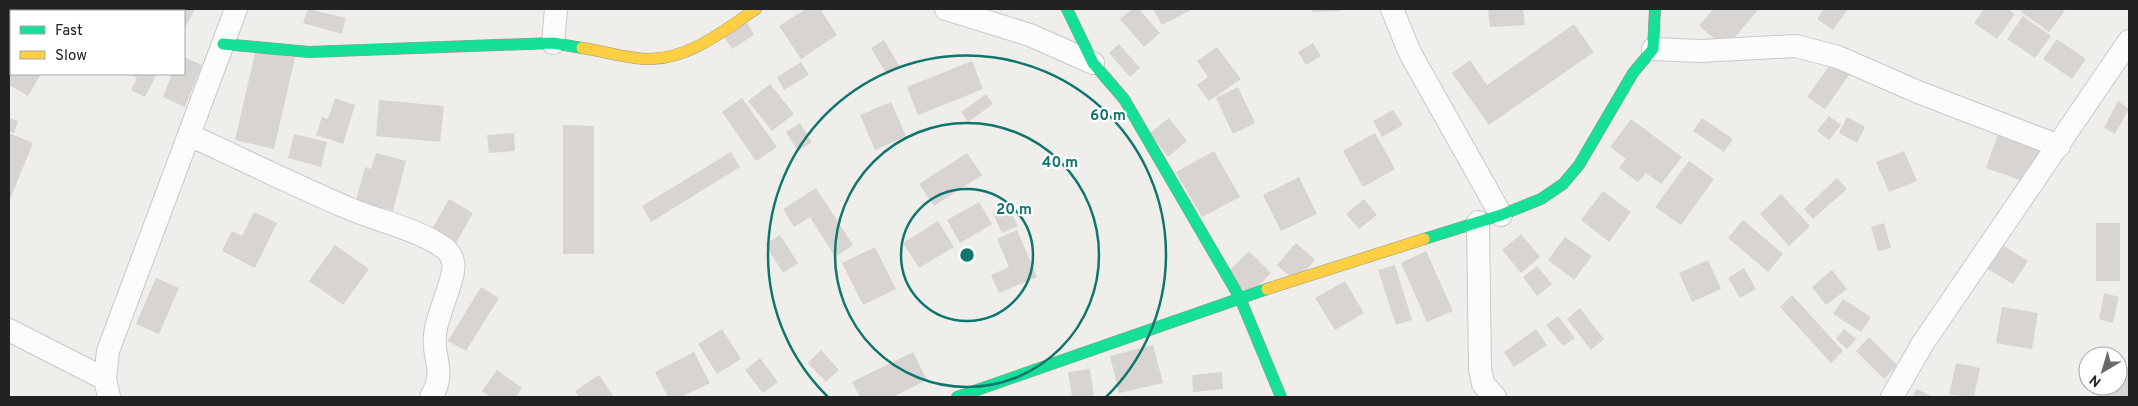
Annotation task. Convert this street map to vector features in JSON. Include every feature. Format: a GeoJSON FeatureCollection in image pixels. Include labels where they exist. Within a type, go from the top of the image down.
{"type":"FeatureCollection","features":[{"type":"Feature","properties":{"kind":"street"},"geometry":{"type":"LineString","coordinates":[[9,330],[107,388],[108,351],[236,9]]}},
{"type":"Feature","properties":{"kind":"street"},"geometry":{"type":"LineString","coordinates":[[553,43],[556,9]]}},
{"type":"Feature","properties":{"kind":"street"},"geometry":{"type":"LineString","coordinates":[[223,44],[309,52],[553,43],[649,58],[678,56],[702,45],[756,9]]}},
{"type":"Feature","properties":{"kind":"street"},"geometry":{"type":"LineString","coordinates":[[946,9],[1030,35],[1093,62]]}},
{"type":"Feature","properties":{"kind":"street"},"geometry":{"type":"LineString","coordinates":[[1067,9],[1093,62],[1124,99],[1240,298],[1282,397]]}},
{"type":"Feature","properties":{"kind":"street"},"geometry":{"type":"LineString","coordinates":[[1392,9],[1410,53],[1501,215]]}},
{"type":"Feature","properties":{"kind":"street"},"geometry":{"type":"LineString","coordinates":[[957,397],[1240,298],[1501,215],[1540,199],[1563,184],[1579,165],[1634,73],[1653,49],[1655,9]]}},
{"type":"Feature","properties":{"kind":"street"},"geometry":{"type":"LineString","coordinates":[[1892,397],[1923,343],[2129,41]]}},
{"type":"Feature","properties":{"kind":"street"},"geometry":{"type":"LineString","coordinates":[[1653,49],[1701,51],[1796,46],[1838,57],[1918,92],[2059,146]]}},
{"type":"Feature","properties":{"kind":"street"},"geometry":{"type":"LineString","coordinates":[[189,135],[349,209],[431,240],[448,251],[454,263],[453,278],[442,304],[434,336],[440,369],[435,391],[431,397]]}},
{"type":"Feature","properties":{"kind":"street"},"geometry":{"type":"LineString","coordinates":[[1478,222],[1480,369],[1483,384],[1495,397]]}},
{"type":"Feature","properties":{"kind":"building"},"geometry":{"type":"Polygon","coordinates":[[[78,9],[132,9],[132,10],[78,9]]]}},
{"type":"Feature","properties":{"kind":"building"},"geometry":{"type":"Polygon","coordinates":[[[195,9],[185,28],[185,10],[146,10],[195,9]]]}},
{"type":"Feature","properties":{"kind":"building"},"geometry":{"type":"Polygon","coordinates":[[[308,9],[346,18],[342,34],[303,23],[308,9]]]}},
{"type":"Feature","properties":{"kind":"building"},"geometry":{"type":"Polygon","coordinates":[[[806,9],[820,9],[837,35],[801,59],[779,26],[806,9]]]}},
{"type":"Feature","properties":{"kind":"building"},"geometry":{"type":"Polygon","coordinates":[[[1132,9],[1139,9],[1160,33],[1144,47],[1120,19],[1132,9]]]}},
{"type":"Feature","properties":{"kind":"building"},"geometry":{"type":"Polygon","coordinates":[[[1153,9],[1190,9],[1191,10],[1162,25],[1153,9]]]}},
{"type":"Feature","properties":{"kind":"building"},"geometry":{"type":"Polygon","coordinates":[[[1312,9],[1340,9],[1341,11],[1312,12],[1312,9]]]}},
{"type":"Feature","properties":{"kind":"building"},"geometry":{"type":"Polygon","coordinates":[[[1488,9],[1523,9],[1525,25],[1490,27],[1488,9]]]}},
{"type":"Feature","properties":{"kind":"building"},"geometry":{"type":"Polygon","coordinates":[[[1713,9],[1759,9],[1726,48],[1699,26],[1713,9]]]}},
{"type":"Feature","properties":{"kind":"building"},"geometry":{"type":"Polygon","coordinates":[[[1824,9],[1848,9],[1833,30],[1817,19],[1824,9]]]}},
{"type":"Feature","properties":{"kind":"building"},"geometry":{"type":"Polygon","coordinates":[[[1984,9],[2008,9],[2015,14],[1997,39],[1974,23],[1984,9]]]}},
{"type":"Feature","properties":{"kind":"building"},"geometry":{"type":"Polygon","coordinates":[[[2023,9],[2066,9],[2049,32],[2021,12],[2023,9]]]}},
{"type":"Feature","properties":{"kind":"building"},"geometry":{"type":"Polygon","coordinates":[[[2023,16],[2051,36],[2035,58],[2007,39],[2023,16]]]}},
{"type":"Feature","properties":{"kind":"building"},"geometry":{"type":"Polygon","coordinates":[[[746,21],[754,35],[732,49],[723,35],[746,21]]]}},
{"type":"Feature","properties":{"kind":"building"},"geometry":{"type":"Polygon","coordinates":[[[1574,24],[1594,52],[1489,125],[1452,73],[1470,60],[1487,85],[1574,24]]]}},
{"type":"Feature","properties":{"kind":"building"},"geometry":{"type":"Polygon","coordinates":[[[9,32],[10,54],[9,55],[9,32]]]}},
{"type":"Feature","properties":{"kind":"building"},"geometry":{"type":"Polygon","coordinates":[[[2057,39],[2086,59],[2072,79],[2043,59],[2057,39]]]}},
{"type":"Feature","properties":{"kind":"building"},"geometry":{"type":"Polygon","coordinates":[[[884,40],[900,67],[887,75],[871,48],[884,40]]]}},
{"type":"Feature","properties":{"kind":"building"},"geometry":{"type":"Polygon","coordinates":[[[1313,43],[1321,56],[1306,65],[1298,52],[1313,43]]]}},
{"type":"Feature","properties":{"kind":"building"},"geometry":{"type":"Polygon","coordinates":[[[1119,44],[1140,68],[1130,77],[1109,53],[1119,44]]]}},
{"type":"Feature","properties":{"kind":"building"},"geometry":{"type":"Polygon","coordinates":[[[1217,47],[1241,79],[1209,101],[1197,85],[1208,77],[1197,61],[1217,47]]]}},
{"type":"Feature","properties":{"kind":"building"},"geometry":{"type":"Polygon","coordinates":[[[256,49],[295,58],[274,149],[235,140],[256,49]]]}},
{"type":"Feature","properties":{"kind":"building"},"geometry":{"type":"Polygon","coordinates":[[[185,57],[202,65],[185,107],[163,97],[172,75],[185,75],[185,57]]]}},
{"type":"Feature","properties":{"kind":"building"},"geometry":{"type":"Polygon","coordinates":[[[972,61],[983,89],[918,115],[907,87],[972,61]]]}},
{"type":"Feature","properties":{"kind":"building"},"geometry":{"type":"Polygon","coordinates":[[[801,62],[809,75],[784,90],[777,77],[801,62]]]}},
{"type":"Feature","properties":{"kind":"building"},"geometry":{"type":"Polygon","coordinates":[[[1832,62],[1850,74],[1825,109],[1807,97],[1832,62]]]}},
{"type":"Feature","properties":{"kind":"building"},"geometry":{"type":"Polygon","coordinates":[[[10,66],[10,75],[40,75],[28,96],[9,85],[10,66]]]}},
{"type":"Feature","properties":{"kind":"building"},"geometry":{"type":"Polygon","coordinates":[[[131,75],[156,75],[145,97],[131,90],[137,78],[131,75]]]}},
{"type":"Feature","properties":{"kind":"building"},"geometry":{"type":"Polygon","coordinates":[[[770,84],[794,114],[772,131],[748,101],[770,84]]]}},
{"type":"Feature","properties":{"kind":"building"},"geometry":{"type":"Polygon","coordinates":[[[1238,87],[1255,123],[1233,134],[1216,98],[1238,87]]]}},
{"type":"Feature","properties":{"kind":"building"},"geometry":{"type":"Polygon","coordinates":[[[986,94],[993,104],[968,122],[961,112],[986,94]]]}},
{"type":"Feature","properties":{"kind":"building"},"geometry":{"type":"Polygon","coordinates":[[[335,98],[355,105],[343,144],[316,135],[322,117],[328,119],[335,98]]]}},
{"type":"Feature","properties":{"kind":"building"},"geometry":{"type":"Polygon","coordinates":[[[742,98],[777,147],[756,161],[722,112],[742,98]]]}},
{"type":"Feature","properties":{"kind":"building"},"geometry":{"type":"Polygon","coordinates":[[[379,100],[444,106],[440,142],[376,136],[379,100]]]}},
{"type":"Feature","properties":{"kind":"building"},"geometry":{"type":"Polygon","coordinates":[[[2118,101],[2129,109],[2115,134],[2104,128],[2118,101]]]}},
{"type":"Feature","properties":{"kind":"building"},"geometry":{"type":"Polygon","coordinates":[[[891,102],[906,136],[875,150],[860,115],[891,102]]]}},
{"type":"Feature","properties":{"kind":"building"},"geometry":{"type":"Polygon","coordinates":[[[1393,110],[1403,125],[1382,137],[1373,121],[1393,110]]]}},
{"type":"Feature","properties":{"kind":"building"},"geometry":{"type":"Polygon","coordinates":[[[1829,116],[1841,125],[1829,140],[1817,131],[1829,116]]]}},
{"type":"Feature","properties":{"kind":"building"},"geometry":{"type":"Polygon","coordinates":[[[1847,117],[1865,127],[1857,143],[1839,133],[1847,117]]]}},
{"type":"Feature","properties":{"kind":"building"},"geometry":{"type":"Polygon","coordinates":[[[9,118],[18,121],[14,133],[9,131],[9,118]]]}},
{"type":"Feature","properties":{"kind":"building"},"geometry":{"type":"Polygon","coordinates":[[[1169,118],[1187,141],[1168,157],[1150,133],[1169,118]]]}},
{"type":"Feature","properties":{"kind":"building"},"geometry":{"type":"Polygon","coordinates":[[[1702,118],[1733,139],[1724,152],[1693,131],[1702,118]]]}},
{"type":"Feature","properties":{"kind":"building"},"geometry":{"type":"Polygon","coordinates":[[[1631,119],[1682,157],[1661,184],[1646,173],[1638,182],[1619,168],[1626,159],[1610,147],[1631,119]]]}},
{"type":"Feature","properties":{"kind":"building"},"geometry":{"type":"Polygon","coordinates":[[[800,123],[812,142],[798,151],[786,132],[800,123]]]}},
{"type":"Feature","properties":{"kind":"building"},"geometry":{"type":"Polygon","coordinates":[[[563,125],[594,126],[594,254],[563,254],[563,125]]]}},
{"type":"Feature","properties":{"kind":"building"},"geometry":{"type":"Polygon","coordinates":[[[1999,131],[2042,147],[2029,183],[1986,168],[1999,131]]]}},
{"type":"Feature","properties":{"kind":"building"},"geometry":{"type":"Polygon","coordinates":[[[9,133],[33,143],[9,202],[9,133]]]}},
{"type":"Feature","properties":{"kind":"building"},"geometry":{"type":"Polygon","coordinates":[[[514,133],[515,151],[489,153],[487,135],[514,133]]]}},
{"type":"Feature","properties":{"kind":"building"},"geometry":{"type":"Polygon","coordinates":[[[1375,133],[1395,169],[1363,187],[1343,151],[1375,133]]]}},
{"type":"Feature","properties":{"kind":"building"},"geometry":{"type":"Polygon","coordinates":[[[294,134],[327,142],[321,167],[288,158],[294,134]]]}},
{"type":"Feature","properties":{"kind":"building"},"geometry":{"type":"Polygon","coordinates":[[[1214,151],[1240,197],[1202,217],[1176,172],[1214,151]]]}},
{"type":"Feature","properties":{"kind":"building"},"geometry":{"type":"Polygon","coordinates":[[[1904,151],[1917,181],[1889,192],[1876,162],[1904,151]]]}},
{"type":"Feature","properties":{"kind":"building"},"geometry":{"type":"Polygon","coordinates":[[[731,152],[740,167],[651,222],[642,206],[731,152]]]}},
{"type":"Feature","properties":{"kind":"building"},"geometry":{"type":"Polygon","coordinates":[[[376,153],[406,161],[393,211],[356,200],[365,167],[371,169],[376,153]]]}},
{"type":"Feature","properties":{"kind":"building"},"geometry":{"type":"Polygon","coordinates":[[[967,153],[982,175],[934,206],[919,184],[967,153]]]}},
{"type":"Feature","properties":{"kind":"building"},"geometry":{"type":"Polygon","coordinates":[[[1689,161],[1714,179],[1681,225],[1655,207],[1689,161]]]}},
{"type":"Feature","properties":{"kind":"building"},"geometry":{"type":"Polygon","coordinates":[[[1299,177],[1317,214],[1281,231],[1263,195],[1299,177]]]}},
{"type":"Feature","properties":{"kind":"building"},"geometry":{"type":"Polygon","coordinates":[[[1837,178],[1847,189],[1813,219],[1804,209],[1837,178]]]}},
{"type":"Feature","properties":{"kind":"building"},"geometry":{"type":"Polygon","coordinates":[[[816,188],[853,245],[835,257],[810,217],[794,227],[783,209],[816,188]]]}},
{"type":"Feature","properties":{"kind":"building"},"geometry":{"type":"Polygon","coordinates":[[[1603,191],[1631,212],[1609,242],[1581,220],[1603,191]]]}},
{"type":"Feature","properties":{"kind":"building"},"geometry":{"type":"Polygon","coordinates":[[[1781,194],[1810,226],[1789,246],[1760,214],[1781,194]]]}},
{"type":"Feature","properties":{"kind":"building"},"geometry":{"type":"Polygon","coordinates":[[[449,199],[473,213],[455,245],[431,231],[449,199]]]}},
{"type":"Feature","properties":{"kind":"building"},"geometry":{"type":"Polygon","coordinates":[[[1364,199],[1377,215],[1359,229],[1346,214],[1364,199]]]}},
{"type":"Feature","properties":{"kind":"building"},"geometry":{"type":"Polygon","coordinates":[[[979,202],[992,224],[960,243],[947,220],[979,202]]]}},
{"type":"Feature","properties":{"kind":"building"},"geometry":{"type":"Polygon","coordinates":[[[1008,207],[1018,226],[1002,233],[993,214],[1008,207]]]}},
{"type":"Feature","properties":{"kind":"building"},"geometry":{"type":"Polygon","coordinates":[[[254,212],[277,223],[255,268],[222,251],[232,231],[242,236],[254,212]]]}},
{"type":"Feature","properties":{"kind":"building"},"geometry":{"type":"Polygon","coordinates":[[[1743,220],[1783,254],[1768,272],[1728,238],[1743,220]]]}},
{"type":"Feature","properties":{"kind":"building"},"geometry":{"type":"Polygon","coordinates":[[[938,221],[954,247],[919,268],[903,243],[938,221]]]}},
{"type":"Feature","properties":{"kind":"building"},"geometry":{"type":"Polygon","coordinates":[[[1884,223],[1891,248],[1878,251],[1871,227],[1884,223]]]}},
{"type":"Feature","properties":{"kind":"building"},"geometry":{"type":"Polygon","coordinates":[[[2096,223],[2120,223],[2120,281],[2096,281],[2096,223]]]}},
{"type":"Feature","properties":{"kind":"building"},"geometry":{"type":"Polygon","coordinates":[[[1017,230],[1037,277],[999,293],[991,275],[1009,267],[997,239],[1017,230]]]}},
{"type":"Feature","properties":{"kind":"building"},"geometry":{"type":"Polygon","coordinates":[[[1521,234],[1540,257],[1521,273],[1502,250],[1521,234]]]}},
{"type":"Feature","properties":{"kind":"building"},"geometry":{"type":"Polygon","coordinates":[[[780,235],[798,263],[783,273],[765,244],[780,235]]]}},
{"type":"Feature","properties":{"kind":"building"},"geometry":{"type":"Polygon","coordinates":[[[1565,237],[1592,256],[1574,280],[1548,260],[1565,237]]]}},
{"type":"Feature","properties":{"kind":"building"},"geometry":{"type":"Polygon","coordinates":[[[1296,243],[1315,260],[1296,282],[1277,265],[1296,243]]]}},
{"type":"Feature","properties":{"kind":"building"},"geometry":{"type":"Polygon","coordinates":[[[2001,244],[2028,261],[2013,284],[1986,268],[2001,244]]]}},
{"type":"Feature","properties":{"kind":"building"},"geometry":{"type":"Polygon","coordinates":[[[335,245],[369,269],[343,305],[309,281],[335,245]]]}},
{"type":"Feature","properties":{"kind":"building"},"geometry":{"type":"Polygon","coordinates":[[[875,247],[896,289],[863,305],[842,263],[875,247]]]}},
{"type":"Feature","properties":{"kind":"building"},"geometry":{"type":"Polygon","coordinates":[[[1249,251],[1271,273],[1249,295],[1227,273],[1249,251]]]}},
{"type":"Feature","properties":{"kind":"building"},"geometry":{"type":"Polygon","coordinates":[[[1426,251],[1453,311],[1427,322],[1401,263],[1426,251]]]}},
{"type":"Feature","properties":{"kind":"building"},"geometry":{"type":"Polygon","coordinates":[[[1708,260],[1721,289],[1692,302],[1679,273],[1708,260]]]}},
{"type":"Feature","properties":{"kind":"building"},"geometry":{"type":"Polygon","coordinates":[[[1395,265],[1412,320],[1396,325],[1378,270],[1395,265]]]}},
{"type":"Feature","properties":{"kind":"building"},"geometry":{"type":"Polygon","coordinates":[[[1537,266],[1552,284],[1537,296],[1523,277],[1537,266]]]}},
{"type":"Feature","properties":{"kind":"building"},"geometry":{"type":"Polygon","coordinates":[[[1744,268],[1756,289],[1740,298],[1728,278],[1744,268]]]}},
{"type":"Feature","properties":{"kind":"building"},"geometry":{"type":"Polygon","coordinates":[[[1832,270],[1847,289],[1826,305],[1812,287],[1832,270]]]}},
{"type":"Feature","properties":{"kind":"building"},"geometry":{"type":"Polygon","coordinates":[[[156,278],[179,288],[159,334],[136,324],[156,278]]]}},
{"type":"Feature","properties":{"kind":"building"},"geometry":{"type":"Polygon","coordinates":[[[1345,281],[1364,313],[1335,330],[1315,298],[1345,281]]]}},
{"type":"Feature","properties":{"kind":"building"},"geometry":{"type":"Polygon","coordinates":[[[481,287],[499,298],[466,351],[448,341],[481,287]]]}},
{"type":"Feature","properties":{"kind":"building"},"geometry":{"type":"Polygon","coordinates":[[[2104,293],[2119,297],[2113,323],[2099,319],[2104,293]]]}},
{"type":"Feature","properties":{"kind":"building"},"geometry":{"type":"Polygon","coordinates":[[[1792,295],[1843,351],[1831,363],[1780,307],[1792,295]]]}},
{"type":"Feature","properties":{"kind":"building"},"geometry":{"type":"Polygon","coordinates":[[[1843,299],[1871,317],[1861,332],[1833,314],[1843,299]]]}},
{"type":"Feature","properties":{"kind":"building"},"geometry":{"type":"Polygon","coordinates":[[[2002,307],[2038,313],[2032,349],[1996,343],[2002,307]]]}},
{"type":"Feature","properties":{"kind":"building"},"geometry":{"type":"Polygon","coordinates":[[[1580,308],[1604,339],[1591,350],[1567,319],[1580,308]]]}},
{"type":"Feature","properties":{"kind":"building"},"geometry":{"type":"Polygon","coordinates":[[[1558,316],[1575,338],[1563,346],[1546,325],[1558,316]]]}},
{"type":"Feature","properties":{"kind":"building"},"geometry":{"type":"Polygon","coordinates":[[[722,329],[741,359],[717,374],[698,344],[722,329]]]}},
{"type":"Feature","properties":{"kind":"building"},"geometry":{"type":"Polygon","coordinates":[[[1536,329],[1547,345],[1514,367],[1504,352],[1536,329]]]}},
{"type":"Feature","properties":{"kind":"building"},"geometry":{"type":"Polygon","coordinates":[[[1844,329],[1856,339],[1847,349],[1836,339],[1844,329]]]}},
{"type":"Feature","properties":{"kind":"building"},"geometry":{"type":"Polygon","coordinates":[[[1869,337],[1897,365],[1884,379],[1856,351],[1869,337]]]}},
{"type":"Feature","properties":{"kind":"building"},"geometry":{"type":"Polygon","coordinates":[[[1153,345],[1163,383],[1119,393],[1110,356],[1153,345]]]}},
{"type":"Feature","properties":{"kind":"building"},"geometry":{"type":"Polygon","coordinates":[[[821,350],[839,370],[826,382],[808,363],[821,350]]]}},
{"type":"Feature","properties":{"kind":"building"},"geometry":{"type":"Polygon","coordinates":[[[694,352],[710,383],[681,397],[668,397],[655,372],[694,352]]]}},
{"type":"Feature","properties":{"kind":"building"},"geometry":{"type":"Polygon","coordinates":[[[913,352],[927,380],[893,397],[860,397],[852,382],[913,352]]]}},
{"type":"Feature","properties":{"kind":"building"},"geometry":{"type":"Polygon","coordinates":[[[760,358],[778,382],[763,393],[745,370],[760,358]]]}},
{"type":"Feature","properties":{"kind":"building"},"geometry":{"type":"Polygon","coordinates":[[[1956,363],[1980,368],[1974,397],[1949,395],[1956,363]]]}},
{"type":"Feature","properties":{"kind":"building"},"geometry":{"type":"Polygon","coordinates":[[[2129,368],[2129,397],[2106,397],[2128,396],[2129,368]]]}},
{"type":"Feature","properties":{"kind":"building"},"geometry":{"type":"Polygon","coordinates":[[[1090,369],[1094,397],[1072,397],[1068,372],[1090,369]]]}},
{"type":"Feature","properties":{"kind":"building"},"geometry":{"type":"Polygon","coordinates":[[[497,370],[522,388],[516,397],[491,397],[482,391],[497,370]]]}},
{"type":"Feature","properties":{"kind":"building"},"geometry":{"type":"Polygon","coordinates":[[[1222,372],[1223,389],[1193,392],[1192,375],[1222,372]]]}},
{"type":"Feature","properties":{"kind":"building"},"geometry":{"type":"Polygon","coordinates":[[[599,375],[614,397],[579,397],[575,391],[599,375]]]}},
{"type":"Feature","properties":{"kind":"building"},"geometry":{"type":"Polygon","coordinates":[[[1916,389],[1934,397],[1913,397],[1916,389]]]}},
{"type":"Feature","properties":{"kind":"traffic: fast"},"geometry":{"type":"LineString","coordinates":[[1067,9],[1093,63],[1124,99],[1240,298],[1281,397]]}},
{"type":"Feature","properties":{"kind":"traffic: fast"},"geometry":{"type":"LineString","coordinates":[[1424,239],[1501,215],[1541,199],[1563,184],[1579,165],[1633,73],[1653,49],[1655,9]]}},
{"type":"Feature","properties":{"kind":"traffic: fast"},"geometry":{"type":"LineString","coordinates":[[223,44],[309,52],[553,43],[582,48]]}},
{"type":"Feature","properties":{"kind":"traffic: fast"},"geometry":{"type":"LineString","coordinates":[[957,397],[1267,289]]}},
{"type":"Feature","properties":{"kind":"traffic: slow"},"geometry":{"type":"LineString","coordinates":[[582,48],[633,58],[650,59],[679,54],[706,42],[756,9]]}},
{"type":"Feature","properties":{"kind":"traffic: slow"},"geometry":{"type":"LineString","coordinates":[[1267,289],[1424,239]]}}]}
